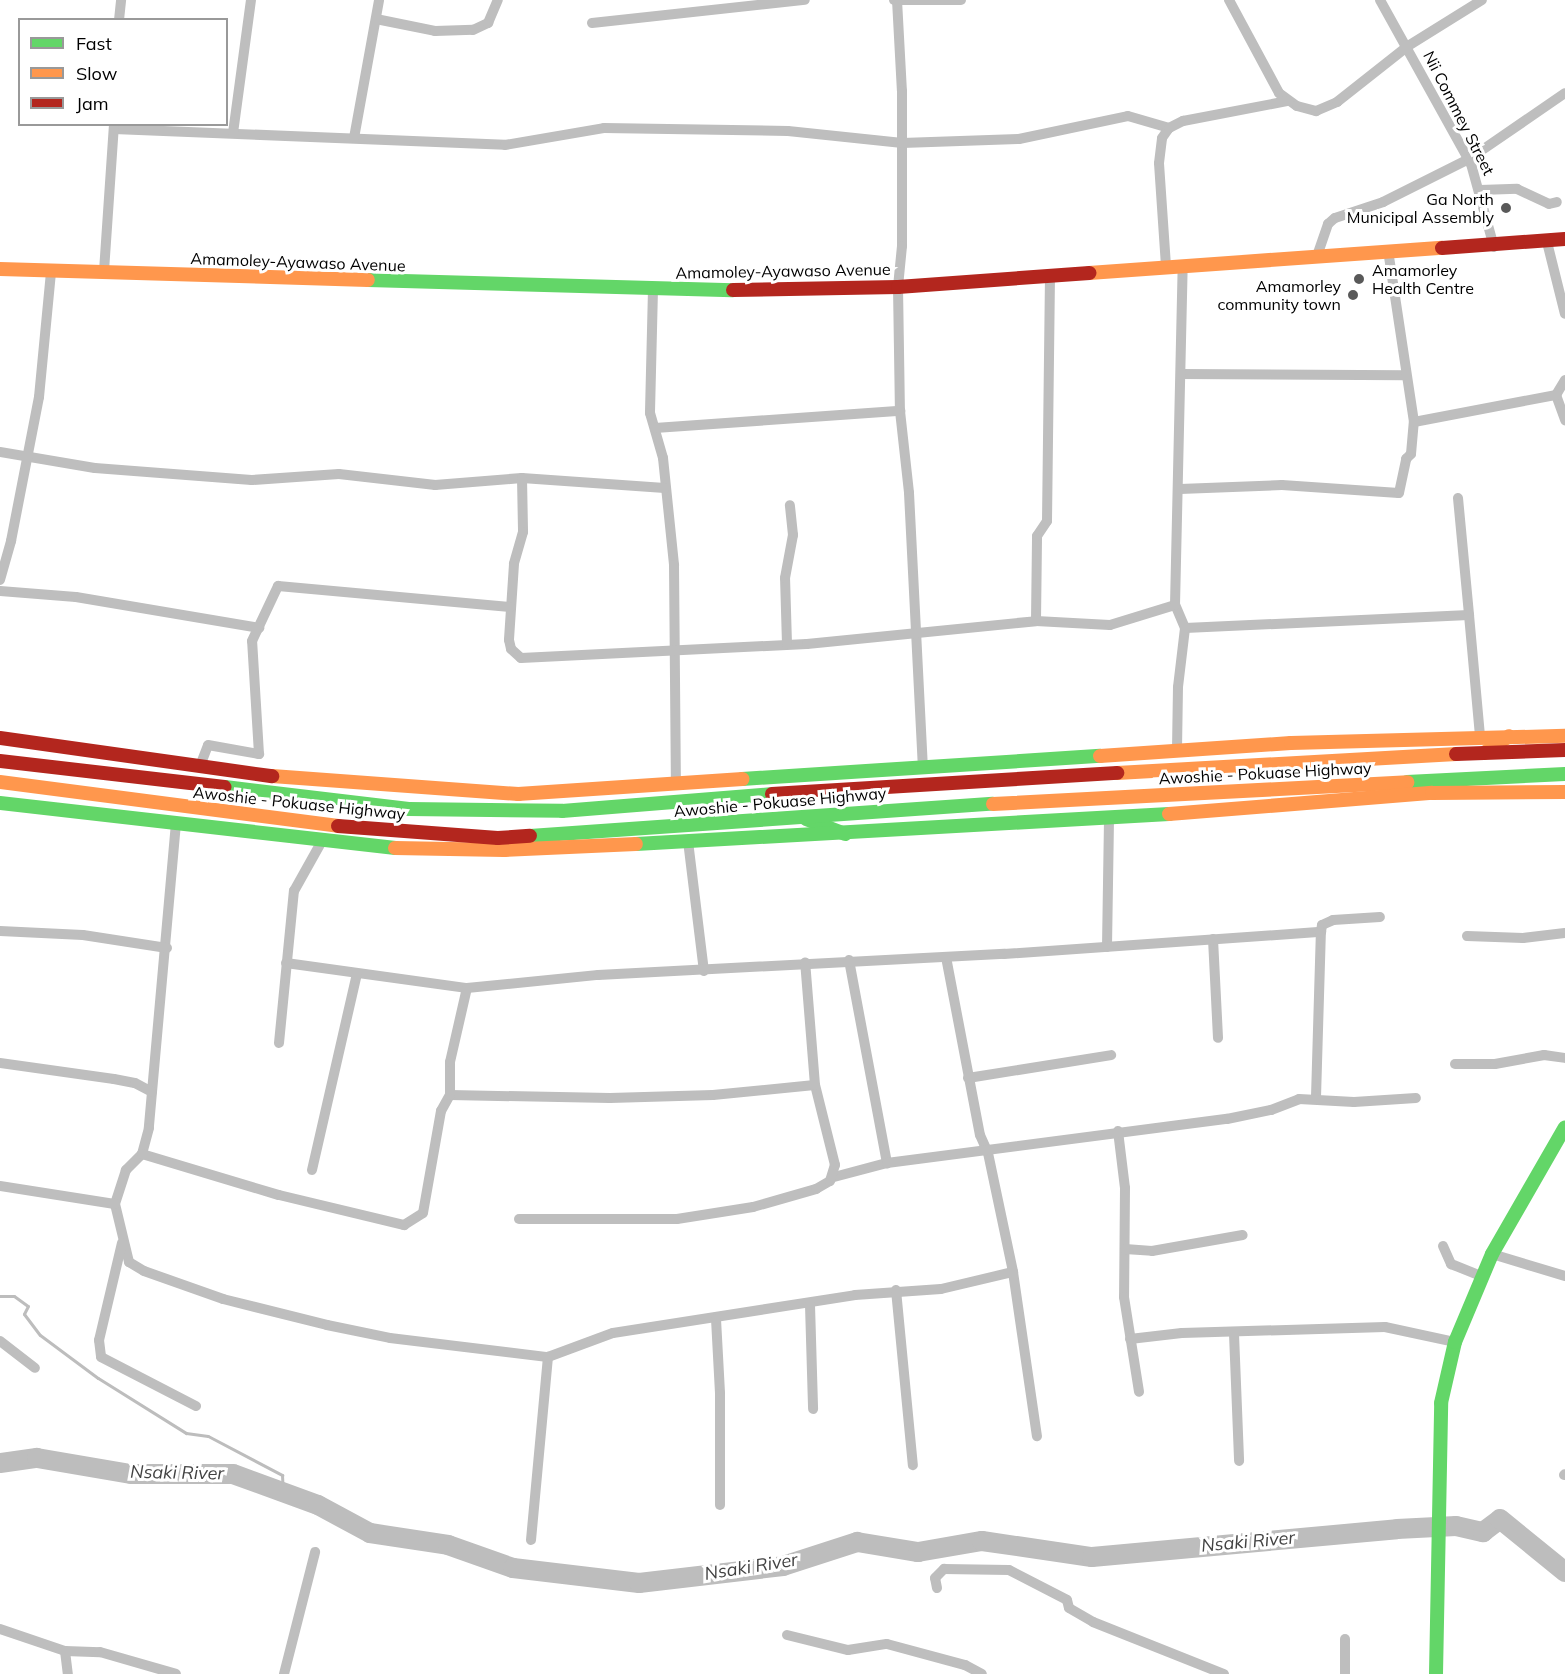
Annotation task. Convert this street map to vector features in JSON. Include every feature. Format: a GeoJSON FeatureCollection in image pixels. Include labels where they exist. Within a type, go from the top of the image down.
{"type":"FeatureCollection","features":[{"type":"Feature","properties":{"kind":"street"},"geometry":{"type":"LineString","coordinates":[[119,18],[121,0]]}},
{"type":"Feature","properties":{"kind":"street"},"geometry":{"type":"LineString","coordinates":[[233,133],[251,0]]}},
{"type":"Feature","properties":{"kind":"street"},"geometry":{"type":"LineString","coordinates":[[354,138],[379,0]]}},
{"type":"Feature","properties":{"kind":"street"},"geometry":{"type":"LineString","coordinates":[[376,19],[435,31],[473,30],[488,23],[498,0]]}},
{"type":"Feature","properties":{"kind":"street"},"geometry":{"type":"LineString","coordinates":[[591,23],[759,2],[805,0]]}},
{"type":"Feature","properties":{"kind":"street"},"geometry":{"type":"LineString","coordinates":[[923,766],[914,632],[909,493],[900,411],[898,286],[902,246],[902,143],[896,0],[961,0]]}},
{"type":"Feature","properties":{"kind":"street"},"geometry":{"type":"LineString","coordinates":[[1229,0],[1272,84],[1288,101],[1308,110],[1325,108],[1408,46],[1482,0]]}},
{"type":"Feature","properties":{"kind":"street","name":"Nii Commey Street"},"geometry":{"type":"LineString","coordinates":[[1380,0],[1408,46],[1469,159],[1480,190],[1494,247]]}},
{"type":"Feature","properties":{"kind":"street"},"geometry":{"type":"LineString","coordinates":[[1317,256],[1328,224],[1335,218],[1383,202],[1469,159],[1565,93]]}},
{"type":"Feature","properties":{"kind":"street"},"geometry":{"type":"LineString","coordinates":[[1166,266],[1159,163],[1162,138],[1169,128],[1183,121],[1288,101]]}},
{"type":"Feature","properties":{"kind":"street"},"geometry":{"type":"LineString","coordinates":[[104,271],[114,127],[505,145],[604,128],[788,131],[902,143],[1019,139],[1128,116],[1169,128]]}},
{"type":"Feature","properties":{"kind":"street"},"geometry":{"type":"LineString","coordinates":[[1480,190],[1517,189],[1549,204],[1557,202]]}},
{"type":"Feature","properties":{"kind":"street","name":"Amamoley-Ayawaso Avenue"},"geometry":{"type":"LineString","coordinates":[[0,268],[51,273],[104,271],[653,289],[898,286],[1388,251],[1494,247],[1565,239]]}},
{"type":"Feature","properties":{"kind":"street"},"geometry":{"type":"LineString","coordinates":[[1547,242],[1565,314]]}},
{"type":"Feature","properties":{"kind":"street"},"geometry":{"type":"LineString","coordinates":[[1180,489],[1282,485],[1395,495],[1401,490],[1406,459],[1411,454],[1414,423],[1388,251]]}},
{"type":"Feature","properties":{"kind":"street"},"geometry":{"type":"LineString","coordinates":[[1177,750],[1178,687],[1185,628],[1175,605],[1180,489],[1183,265]]}},
{"type":"Feature","properties":{"kind":"street"},"geometry":{"type":"LineString","coordinates":[[0,580],[39,398],[51,273]]}},
{"type":"Feature","properties":{"kind":"street"},"geometry":{"type":"LineString","coordinates":[[1036,621],[1037,536],[1047,521],[1050,275]]}},
{"type":"Feature","properties":{"kind":"street"},"geometry":{"type":"LineString","coordinates":[[653,289],[648,361],[650,413],[655,428],[665,488],[677,649],[676,783]]}},
{"type":"Feature","properties":{"kind":"street"},"geometry":{"type":"LineString","coordinates":[[1181,374],[1406,375]]}},
{"type":"Feature","properties":{"kind":"street"},"geometry":{"type":"LineString","coordinates":[[1565,380],[1557,395],[1565,420]]}},
{"type":"Feature","properties":{"kind":"street"},"geometry":{"type":"LineString","coordinates":[[1414,423],[1557,395]]}},
{"type":"Feature","properties":{"kind":"street"},"geometry":{"type":"LineString","coordinates":[[655,428],[900,411]]}},
{"type":"Feature","properties":{"kind":"street"},"geometry":{"type":"LineString","coordinates":[[0,452],[95,468],[241,480],[339,474],[435,485],[522,478],[665,488]]}},
{"type":"Feature","properties":{"kind":"street"},"geometry":{"type":"LineString","coordinates":[[522,478],[523,532],[510,607],[509,640],[511,649],[521,658],[787,644],[1036,621],[1110,625],[1175,605]]}},
{"type":"Feature","properties":{"kind":"street"},"geometry":{"type":"LineString","coordinates":[[1458,498],[1480,737]]}},
{"type":"Feature","properties":{"kind":"street"},"geometry":{"type":"LineString","coordinates":[[787,644],[785,578],[793,535],[790,505]]}},
{"type":"Feature","properties":{"kind":"street"},"geometry":{"type":"LineString","coordinates":[[200,766],[208,746],[259,754],[252,641],[278,586],[510,607]]}},
{"type":"Feature","properties":{"kind":"street"},"geometry":{"type":"LineString","coordinates":[[0,591],[76,597],[259,628]]}},
{"type":"Feature","properties":{"kind":"street"},"geometry":{"type":"LineString","coordinates":[[1185,628],[1469,615]]}},
{"type":"Feature","properties":{"kind":"street"},"geometry":{"type":"LineString","coordinates":[[1484,754],[1509,736]]}},
{"type":"Feature","properties":{"kind":"street"},"geometry":{"type":"LineString","coordinates":[[0,738],[294,780],[518,794],[923,766],[1082,760],[1177,750],[1480,737],[1565,736]]}},
{"type":"Feature","properties":{"kind":"street","name":"Awoshie - Pokuase Highway"},"geometry":{"type":"LineString","coordinates":[[0,761],[409,809],[562,811],[720,796],[1565,750]]}},
{"type":"Feature","properties":{"kind":"street","name":"Awoshie - Pokuase Highway"},"geometry":{"type":"LineString","coordinates":[[0,782],[293,822],[498,838],[803,818],[968,804],[1565,774]]}},
{"type":"Feature","properties":{"kind":"street"},"geometry":{"type":"LineString","coordinates":[[238,814],[249,792]]}},
{"type":"Feature","properties":{"kind":"street"},"geometry":{"type":"LineString","coordinates":[[0,803],[176,822],[322,842],[411,850],[504,850],[844,834],[1337,803],[1432,793],[1565,792]]}},
{"type":"Feature","properties":{"kind":"street"},"geometry":{"type":"LineString","coordinates":[[1107,947],[1109,816]]}},
{"type":"Feature","properties":{"kind":"street"},"geometry":{"type":"LineString","coordinates":[[803,818],[844,834]]}},
{"type":"Feature","properties":{"kind":"street"},"geometry":{"type":"LineString","coordinates":[[176,822],[167,948],[152,1092],[142,1154],[126,1170],[115,1204],[122,1243],[129,1262],[223,1299],[390,1338],[548,1357],[613,1333],[810,1305],[896,1290],[941,1289],[1013,1272]]}},
{"type":"Feature","properties":{"kind":"street"},"geometry":{"type":"LineString","coordinates":[[688,841],[704,971]]}},
{"type":"Feature","properties":{"kind":"street"},"geometry":{"type":"LineString","coordinates":[[279,1043],[294,891],[322,842]]}},
{"type":"Feature","properties":{"kind":"street"},"geometry":{"type":"LineString","coordinates":[[1316,1097],[1322,925],[1333,920],[1380,917]]}},
{"type":"Feature","properties":{"kind":"street"},"geometry":{"type":"LineString","coordinates":[[0,931],[83,935],[167,948]]}},
{"type":"Feature","properties":{"kind":"street"},"geometry":{"type":"LineString","coordinates":[[286,963],[467,988],[598,975],[704,971],[805,962],[946,957],[1321,932]]}},
{"type":"Feature","properties":{"kind":"street"},"geometry":{"type":"LineString","coordinates":[[1467,936],[1523,938],[1565,933]]}},
{"type":"Feature","properties":{"kind":"street"},"geometry":{"type":"LineString","coordinates":[[1213,939],[1218,1038]]}},
{"type":"Feature","properties":{"kind":"street"},"geometry":{"type":"LineString","coordinates":[[946,957],[980,1135],[988,1153],[1013,1272],[1037,1436]]}},
{"type":"Feature","properties":{"kind":"street"},"geometry":{"type":"LineString","coordinates":[[849,960],[887,1163]]}},
{"type":"Feature","properties":{"kind":"street"},"geometry":{"type":"LineString","coordinates":[[805,962],[815,1085],[835,1165],[834,1177]]}},
{"type":"Feature","properties":{"kind":"street"},"geometry":{"type":"LineString","coordinates":[[312,1170],[357,974]]}},
{"type":"Feature","properties":{"kind":"street"},"geometry":{"type":"LineString","coordinates":[[142,1154],[279,1195],[404,1225],[423,1213],[441,1111],[450,1095],[450,1062],[467,988]]}},
{"type":"Feature","properties":{"kind":"street"},"geometry":{"type":"LineString","coordinates":[[968,1078],[1111,1055]]}},
{"type":"Feature","properties":{"kind":"street"},"geometry":{"type":"LineString","coordinates":[[1455,1064],[1494,1064],[1544,1055],[1565,1058]]}},
{"type":"Feature","properties":{"kind":"street"},"geometry":{"type":"LineString","coordinates":[[0,1063],[125,1081],[152,1092]]}},
{"type":"Feature","properties":{"kind":"street"},"geometry":{"type":"LineString","coordinates":[[450,1095],[713,1095],[815,1085]]}},
{"type":"Feature","properties":{"kind":"street"},"geometry":{"type":"LineString","coordinates":[[519,1219],[677,1219],[753,1207],[816,1190],[834,1177],[887,1163],[988,1153],[1118,1131],[1227,1119],[1316,1097],[1354,1102],[1416,1098]]}},
{"type":"Feature","properties":{"kind":"street"},"geometry":{"type":"LineString","coordinates":[[1436,1674],[1437,1508],[1441,1404],[1455,1342],[1492,1254],[1565,1127]]}},
{"type":"Feature","properties":{"kind":"street"},"geometry":{"type":"LineString","coordinates":[[1118,1131],[1124,1168],[1124,1297],[1139,1392]]}},
{"type":"Feature","properties":{"kind":"street"},"geometry":{"type":"LineString","coordinates":[[0,1186],[115,1204]]}},
{"type":"Feature","properties":{"kind":"street"},"geometry":{"type":"LineString","coordinates":[[1125,1249],[1152,1251],[1243,1235]]}},
{"type":"Feature","properties":{"kind":"street"},"geometry":{"type":"LineString","coordinates":[[122,1243],[99,1341],[101,1358],[196,1406]]}},
{"type":"Feature","properties":{"kind":"street"},"geometry":{"type":"LineString","coordinates":[[1443,1246],[1451,1264],[1481,1276]]}},
{"type":"Feature","properties":{"kind":"street"},"geometry":{"type":"LineString","coordinates":[[1492,1254],[1565,1276]]}},
{"type":"Feature","properties":{"kind":"street"},"geometry":{"type":"LineString","coordinates":[[896,1290],[913,1465]]}},
{"type":"Feature","properties":{"kind":"street"},"geometry":{"type":"LineString","coordinates":[[810,1305],[813,1409]]}},
{"type":"Feature","properties":{"kind":"street"},"geometry":{"type":"LineString","coordinates":[[716,1318],[720,1394],[720,1505]]}},
{"type":"Feature","properties":{"kind":"street"},"geometry":{"type":"LineString","coordinates":[[1130,1339],[1182,1333],[1234,1334],[1385,1327],[1455,1342]]}},
{"type":"Feature","properties":{"kind":"street"},"geometry":{"type":"LineString","coordinates":[[1234,1334],[1239,1461]]}},
{"type":"Feature","properties":{"kind":"street"},"geometry":{"type":"LineString","coordinates":[[0,1341],[35,1368]]}},
{"type":"Feature","properties":{"kind":"street"},"geometry":{"type":"LineString","coordinates":[[531,1540],[548,1357]]}},
{"type":"Feature","properties":{"kind":"street"},"geometry":{"type":"LineString","coordinates":[[284,1674],[315,1552]]}},
{"type":"Feature","properties":{"kind":"street"},"geometry":{"type":"LineString","coordinates":[[937,1588],[935,1578],[944,1569],[1009,1570],[1067,1600],[1069,1608],[1093,1622],[1224,1674]]}},
{"type":"Feature","properties":{"kind":"street"},"geometry":{"type":"LineString","coordinates":[[0,1629],[65,1651],[100,1652],[176,1674]]}},
{"type":"Feature","properties":{"kind":"street"},"geometry":{"type":"LineString","coordinates":[[787,1635],[848,1650],[895,1646],[965,1665],[982,1674]]}},
{"type":"Feature","properties":{"kind":"street"},"geometry":{"type":"LineString","coordinates":[[1345,1674],[1346,1639]]}},
{"type":"Feature","properties":{"kind":"street"},"geometry":{"type":"LineString","coordinates":[[65,1651],[68,1674]]}},
{"type":"Feature","properties":{"kind":"waterway"},"geometry":{"type":"LineString","coordinates":[[0,1296],[14,1296],[28,1306],[24,1314],[40,1335],[98,1378],[186,1433],[208,1436],[282,1475],[283,1492]]}},
{"type":"Feature","properties":{"kind":"waterway","name":"Nsaki River"},"geometry":{"type":"LineString","coordinates":[[0,1463],[37,1458],[131,1474],[233,1474],[318,1505],[370,1533],[448,1545],[513,1568],[639,1583],[783,1566],[857,1542],[918,1552],[982,1541],[1092,1557],[1397,1529],[1456,1526],[1483,1532],[1500,1519],[1565,1572]]}},
{"type":"Feature","properties":{"kind":"traffic: fast"},"geometry":{"type":"LineString","coordinates":[[368,280],[733,290]]}},
{"type":"Feature","properties":{"kind":"traffic: fast"},"geometry":{"type":"LineString","coordinates":[[742,779],[1100,756]]}},
{"type":"Feature","properties":{"kind":"traffic: fast"},"geometry":{"type":"LineString","coordinates":[[1407,782],[1565,774]]}},
{"type":"Feature","properties":{"kind":"traffic: fast"},"geometry":{"type":"LineString","coordinates":[[225,787],[409,809],[562,811],[772,794]]}},
{"type":"Feature","properties":{"kind":"traffic: fast"},"geometry":{"type":"LineString","coordinates":[[0,803],[395,848]]}},
{"type":"Feature","properties":{"kind":"traffic: fast"},"geometry":{"type":"LineString","coordinates":[[530,836],[993,804]]}},
{"type":"Feature","properties":{"kind":"traffic: fast"},"geometry":{"type":"LineString","coordinates":[[636,844],[1169,814]]}},
{"type":"Feature","properties":{"kind":"traffic: fast"},"geometry":{"type":"LineString","coordinates":[[806,819],[845,834]]}},
{"type":"Feature","properties":{"kind":"traffic: fast"},"geometry":{"type":"LineString","coordinates":[[1436,1674],[1441,1403],[1455,1342],[1492,1254],[1565,1127]]}},
{"type":"Feature","properties":{"kind":"traffic: slow"},"geometry":{"type":"LineString","coordinates":[[1089,273],[1442,248]]}},
{"type":"Feature","properties":{"kind":"traffic: slow"},"geometry":{"type":"LineString","coordinates":[[0,269],[368,280]]}},
{"type":"Feature","properties":{"kind":"traffic: slow"},"geometry":{"type":"LineString","coordinates":[[1484,753],[1509,736]]}},
{"type":"Feature","properties":{"kind":"traffic: slow"},"geometry":{"type":"LineString","coordinates":[[1100,756],[1291,743],[1565,736]]}},
{"type":"Feature","properties":{"kind":"traffic: slow"},"geometry":{"type":"LineString","coordinates":[[1117,773],[1456,754]]}},
{"type":"Feature","properties":{"kind":"traffic: slow"},"geometry":{"type":"LineString","coordinates":[[272,776],[518,794],[742,779]]}},
{"type":"Feature","properties":{"kind":"traffic: slow"},"geometry":{"type":"LineString","coordinates":[[0,782],[338,826]]}},
{"type":"Feature","properties":{"kind":"traffic: slow"},"geometry":{"type":"LineString","coordinates":[[993,804],[1407,782]]}},
{"type":"Feature","properties":{"kind":"traffic: slow"},"geometry":{"type":"LineString","coordinates":[[1169,814],[1432,793],[1565,792]]}},
{"type":"Feature","properties":{"kind":"traffic: slow"},"geometry":{"type":"LineString","coordinates":[[395,848],[504,850],[636,844]]}},
{"type":"Feature","properties":{"kind":"traffic: jam"},"geometry":{"type":"LineString","coordinates":[[1442,248],[1565,239]]}},
{"type":"Feature","properties":{"kind":"traffic: jam"},"geometry":{"type":"LineString","coordinates":[[733,290],[898,287],[1089,273]]}},
{"type":"Feature","properties":{"kind":"traffic: jam"},"geometry":{"type":"LineString","coordinates":[[0,738],[272,776]]}},
{"type":"Feature","properties":{"kind":"traffic: jam"},"geometry":{"type":"LineString","coordinates":[[1456,754],[1565,750]]}},
{"type":"Feature","properties":{"kind":"traffic: jam"},"geometry":{"type":"LineString","coordinates":[[0,761],[225,787]]}},
{"type":"Feature","properties":{"kind":"traffic: jam"},"geometry":{"type":"LineString","coordinates":[[772,794],[1117,773]]}},
{"type":"Feature","properties":{"kind":"traffic: jam"},"geometry":{"type":"LineString","coordinates":[[338,826],[498,838],[530,836]]}},
{"type":"Feature","properties":{"kind":"place","name":"Ga North Municipal Assembly"},"geometry":{"type":"Point","coordinates":[1506,208]}},
{"type":"Feature","properties":{"kind":"place","name":"Amamorley Health Centre"},"geometry":{"type":"Point","coordinates":[1359,279]}},
{"type":"Feature","properties":{"kind":"place","name":"Amamorley community town"},"geometry":{"type":"Point","coordinates":[1353,295]}}]}
